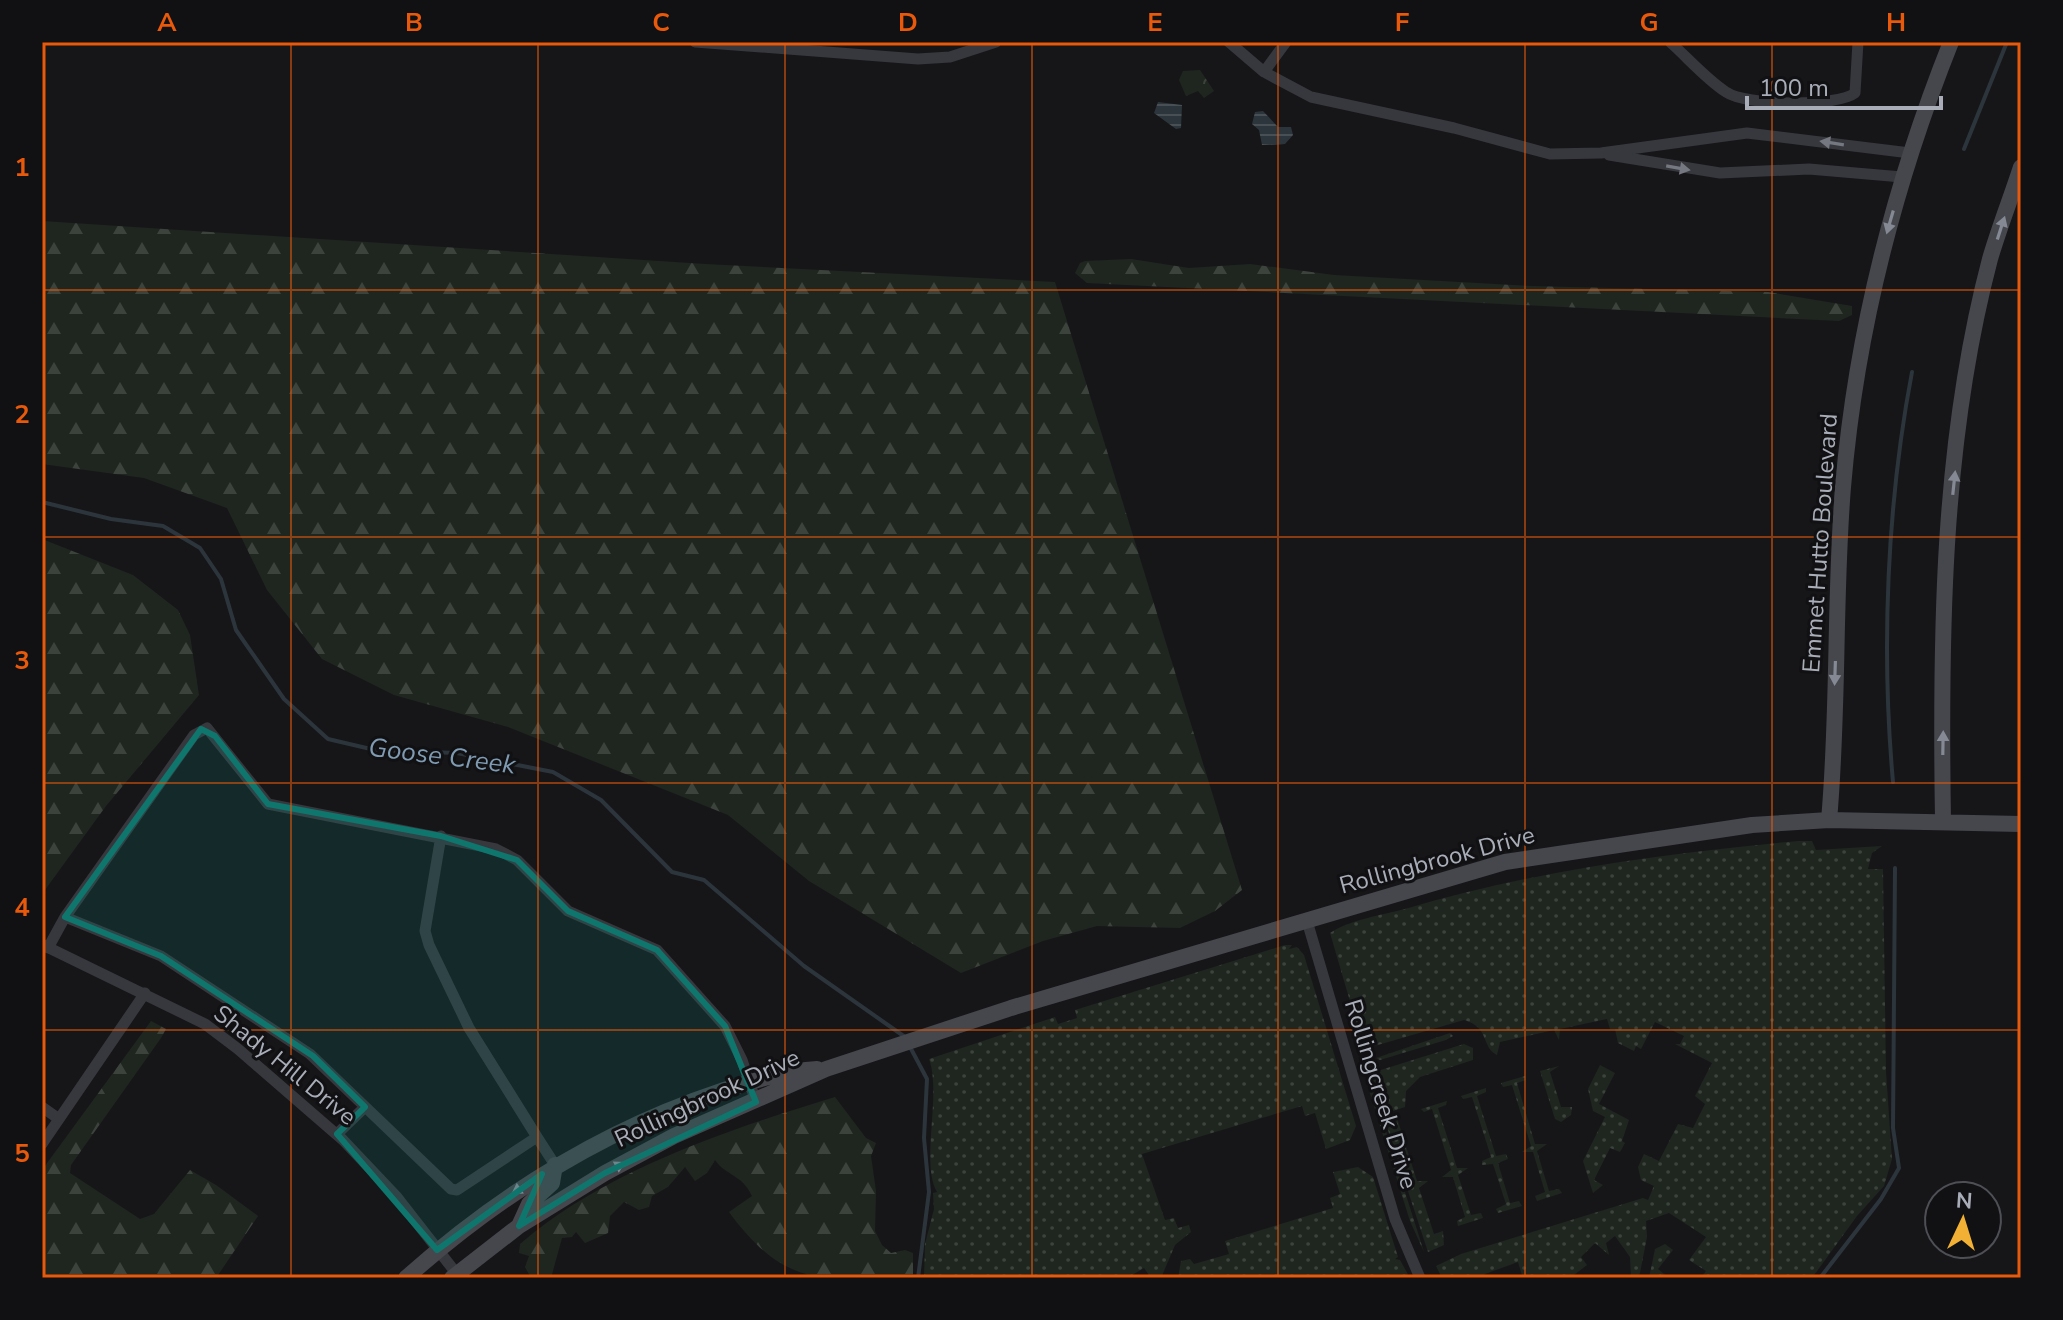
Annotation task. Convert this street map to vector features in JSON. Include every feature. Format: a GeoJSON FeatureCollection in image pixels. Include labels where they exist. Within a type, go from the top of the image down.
{"type":"FeatureCollection","features":[{"type":"Feature","properties":{"kind":"main road","name":"Emmet Hutto Boulevard"},"geometry":{"type":"LineString","coordinates":[[1829,820],[1840,541],[1850,427],[1873,280],[1902,177],[1951,42]]}},
{"type":"Feature","properties":{"kind":"main road"},"geometry":{"type":"LineString","coordinates":[[1943,821],[1944,587],[1960,415],[1990,260],[2021,167]]}},
{"type":"Feature","properties":{"kind":"main road","name":"Rollingbrook Drive"},"geometry":{"type":"LineString","coordinates":[[454,1276],[519,1226],[632,1158],[826,1069],[1011,1008],[1505,862],[1713,829],[1829,820],[2021,824]]}},
{"type":"Feature","properties":{"kind":"main road","name":"Rollingbrook Drive"},"geometry":{"type":"LineString","coordinates":[[406,1278],[437,1250],[555,1165],[686,1103],[791,1071],[826,1069]]}},
{"type":"Feature","properties":{"kind":"main road"},"geometry":{"type":"LineString","coordinates":[[519,1226],[529,1204],[552,1183],[555,1165]]}},
{"type":"Feature","properties":{"kind":"street"},"geometry":{"type":"LineString","coordinates":[[695,42],[918,59],[950,57],[996,42]]}},
{"type":"Feature","properties":{"kind":"street"},"geometry":{"type":"LineString","coordinates":[[1229,42],[1287,87],[1332,104],[1454,128],[1521,149],[1550,154],[1601,153],[1714,134],[1747,133],[1910,153]]}},
{"type":"Feature","properties":{"kind":"street"},"geometry":{"type":"LineString","coordinates":[[1264,72],[1286,42]]}},
{"type":"Feature","properties":{"kind":"street"},"geometry":{"type":"LineString","coordinates":[[1670,42],[1736,97],[1803,102],[1838,101],[1855,93],[1858,42]]}},
{"type":"Feature","properties":{"kind":"street"},"geometry":{"type":"LineString","coordinates":[[1601,153],[1720,173],[1809,169],[1902,177]]}},
{"type":"Feature","properties":{"kind":"street"},"geometry":{"type":"LineString","coordinates":[[45,946],[194,735],[207,728],[268,804],[441,836],[508,855],[568,911],[657,950],[725,1026],[756,1102]]}},
{"type":"Feature","properties":{"kind":"street"},"geometry":{"type":"LineString","coordinates":[[441,836],[425,931],[429,945],[469,1028],[555,1165]]}},
{"type":"Feature","properties":{"kind":"street"},"geometry":{"type":"LineString","coordinates":[[65,917],[161,956],[310,1054],[451,1189],[457,1190],[537,1137]]}},
{"type":"Feature","properties":{"kind":"street","name":"Rollingcreek Drive"},"geometry":{"type":"LineString","coordinates":[[1307,921],[1395,1219],[1420,1278]]}},
{"type":"Feature","properties":{"kind":"street","name":"Shady Hill Drive"},"geometry":{"type":"LineString","coordinates":[[45,946],[205,1024],[276,1079],[337,1134],[396,1196],[454,1276]]}},
{"type":"Feature","properties":{"kind":"street"},"geometry":{"type":"LineString","coordinates":[[42,1144],[145,993]]}},
{"type":"Feature","properties":{"kind":"street"},"geometry":{"type":"LineString","coordinates":[[42,1107],[59,1119]]}},
{"type":"Feature","properties":{"kind":"street"},"geometry":{"type":"LineString","coordinates":[[337,1134],[365,1107]]}},
{"type":"Feature","properties":{"kind":"highlighted area"},"geometry":{"type":"Polygon","coordinates":[[[201,729],[215,736],[268,804],[441,836],[517,860],[568,911],[657,950],[725,1026],[756,1102],[605,1173],[519,1226],[542,1174],[437,1250],[337,1134],[365,1107],[313,1056],[161,956],[65,917],[201,729]]]}},
{"type":"Feature","properties":{"kind":"green space"},"geometry":{"type":"Polygon","coordinates":[[[1200,70],[1214,91],[1204,98],[1198,91],[1186,96],[1179,80],[1183,71],[1200,70]]]}},
{"type":"Feature","properties":{"kind":"green space"},"geometry":{"type":"Polygon","coordinates":[[[42,221],[705,264],[1055,282],[1242,890],[1215,911],[1180,928],[1097,926],[1043,941],[961,973],[809,881],[728,815],[508,727],[394,695],[322,659],[267,590],[227,508],[144,478],[42,464],[42,221]]]}},
{"type":"Feature","properties":{"kind":"green space"},"geometry":{"type":"Polygon","coordinates":[[[1131,259],[1189,268],[1250,264],[1334,275],[1531,286],[1768,292],[1852,306],[1852,315],[1839,321],[1087,283],[1075,273],[1080,263],[1085,261],[1131,259]]]}},
{"type":"Feature","properties":{"kind":"green space"},"geometry":{"type":"Polygon","coordinates":[[[42,539],[133,575],[178,610],[190,635],[199,695],[106,806],[42,894],[42,539]]]}},
{"type":"Feature","properties":{"kind":"green space"},"geometry":{"type":"Polygon","coordinates":[[[1812,841],[1816,850],[1882,846],[1872,853],[1868,869],[1883,869],[1886,1072],[1892,1159],[1884,1186],[1857,1216],[1812,1278],[1707,1278],[1703,1275],[1706,1271],[1689,1260],[1706,1237],[1669,1213],[1646,1221],[1647,1237],[1639,1278],[1631,1278],[1630,1257],[1615,1236],[1606,1243],[1609,1255],[1595,1243],[1581,1257],[1587,1265],[1570,1278],[1523,1278],[1518,1262],[1474,1278],[1442,1278],[1436,1266],[1461,1254],[1643,1198],[1648,1200],[1654,1186],[1641,1180],[1638,1167],[1644,1154],[1659,1161],[1678,1124],[1693,1128],[1705,1104],[1695,1096],[1712,1063],[1675,1044],[1680,1044],[1684,1036],[1655,1022],[1641,1049],[1636,1046],[1634,1051],[1618,1043],[1615,1029],[1610,1029],[1607,1019],[1560,1029],[1559,1040],[1554,1030],[1500,1042],[1497,1055],[1478,1027],[1464,1020],[1364,1049],[1330,933],[1366,918],[1553,874],[1700,851],[1812,841]]]}},
{"type":"Feature","properties":{"kind":"green space"},"geometry":{"type":"Polygon","coordinates":[[[1292,945],[1289,949],[1297,947],[1304,955],[1356,1126],[1350,1140],[1326,1149],[1315,1113],[1305,1116],[1302,1106],[1142,1154],[1165,1220],[1174,1218],[1178,1228],[1189,1225],[1191,1232],[1175,1245],[1161,1278],[1151,1278],[1144,1268],[1127,1278],[924,1278],[925,1244],[934,1209],[933,1193],[937,1192],[930,1164],[933,1090],[929,1059],[1055,1017],[1058,1024],[1077,1018],[1075,1010],[1292,945]]]}},
{"type":"Feature","properties":{"kind":"green space"},"geometry":{"type":"Polygon","coordinates":[[[151,1021],[166,1029],[71,1165],[70,1173],[140,1219],[154,1214],[190,1170],[258,1216],[216,1278],[42,1278],[42,1170],[151,1021]]]}},
{"type":"Feature","properties":{"kind":"green space"},"geometry":{"type":"Polygon","coordinates":[[[1450,1033],[1453,1036],[1446,1040],[1380,1060],[1376,1058],[1450,1033]]]}},
{"type":"Feature","properties":{"kind":"green space"},"geometry":{"type":"Polygon","coordinates":[[[1464,1044],[1473,1048],[1473,1060],[1420,1077],[1406,1091],[1405,1107],[1384,1114],[1371,1073],[1464,1044]]]}},
{"type":"Feature","properties":{"kind":"green space"},"geometry":{"type":"Polygon","coordinates":[[[1600,1065],[1615,1073],[1599,1104],[1629,1120],[1622,1141],[1625,1143],[1620,1152],[1610,1148],[1594,1180],[1603,1185],[1593,1193],[1583,1161],[1605,1117],[1593,1111],[1588,1089],[1600,1065]]]}},
{"type":"Feature","properties":{"kind":"green space"},"geometry":{"type":"Polygon","coordinates":[[[1559,1066],[1550,1072],[1561,1107],[1572,1107],[1571,1115],[1561,1122],[1555,1119],[1540,1071],[1559,1066]]]}},
{"type":"Feature","properties":{"kind":"green space"},"geometry":{"type":"Polygon","coordinates":[[[1368,1075],[1424,1252],[1410,1221],[1367,1084],[1368,1075]]]}},
{"type":"Feature","properties":{"kind":"green space"},"geometry":{"type":"Polygon","coordinates":[[[1525,1076],[1526,1080],[1517,1083],[1535,1144],[1547,1144],[1537,1151],[1549,1191],[1559,1189],[1562,1193],[1537,1201],[1535,1196],[1545,1192],[1533,1152],[1522,1152],[1531,1146],[1512,1085],[1503,1087],[1501,1083],[1525,1076]]]}},
{"type":"Feature","properties":{"kind":"green space"},"geometry":{"type":"Polygon","coordinates":[[[1486,1088],[1486,1092],[1477,1096],[1496,1156],[1506,1154],[1508,1159],[1498,1163],[1510,1203],[1519,1201],[1522,1206],[1498,1213],[1496,1209],[1506,1204],[1493,1164],[1482,1165],[1482,1161],[1491,1157],[1472,1097],[1463,1099],[1461,1096],[1486,1088]]]}},
{"type":"Feature","properties":{"kind":"green space"},"geometry":{"type":"Polygon","coordinates":[[[835,1097],[866,1138],[876,1143],[871,1156],[876,1191],[875,1231],[882,1245],[891,1253],[905,1250],[913,1253],[913,1278],[831,1278],[790,1268],[750,1238],[729,1212],[752,1196],[744,1183],[715,1160],[707,1173],[695,1181],[685,1167],[668,1187],[652,1196],[649,1207],[639,1210],[624,1202],[610,1216],[608,1233],[585,1243],[576,1232],[572,1237],[562,1238],[551,1278],[531,1278],[525,1267],[529,1256],[519,1253],[520,1244],[590,1195],[711,1138],[835,1097]]]}},
{"type":"Feature","properties":{"kind":"green space"},"geometry":{"type":"Polygon","coordinates":[[[1447,1101],[1446,1105],[1438,1108],[1457,1168],[1468,1168],[1458,1175],[1471,1215],[1481,1213],[1483,1218],[1458,1226],[1457,1221],[1465,1217],[1453,1177],[1442,1177],[1451,1170],[1432,1109],[1424,1112],[1421,1109],[1447,1101]]]}},
{"type":"Feature","properties":{"kind":"green space"},"geometry":{"type":"Polygon","coordinates":[[[1396,1115],[1417,1181],[1428,1181],[1419,1188],[1434,1234],[1443,1231],[1444,1245],[1428,1252],[1384,1118],[1396,1115]]]}},
{"type":"Feature","properties":{"kind":"green space"},"geometry":{"type":"Polygon","coordinates":[[[1358,1167],[1373,1177],[1398,1257],[1395,1259],[1400,1260],[1410,1278],[1178,1278],[1181,1261],[1190,1259],[1194,1264],[1229,1254],[1225,1241],[1333,1208],[1330,1198],[1340,1194],[1333,1172],[1358,1167]]]}},
{"type":"Feature","properties":{"kind":"green space"},"geometry":{"type":"Polygon","coordinates":[[[1665,1244],[1673,1250],[1658,1269],[1669,1278],[1649,1278],[1655,1249],[1665,1244]]]}},
{"type":"Feature","properties":{"kind":"shaded area"},"geometry":{"type":"Polygon","coordinates":[[[1158,102],[1182,105],[1181,128],[1176,129],[1154,113],[1158,102]]]}},
{"type":"Feature","properties":{"kind":"shaded area"},"geometry":{"type":"Polygon","coordinates":[[[1263,111],[1278,127],[1291,127],[1293,135],[1285,144],[1262,145],[1259,130],[1252,124],[1255,112],[1263,111]]]}},
{"type":"Feature","properties":{"kind":"waterway"},"geometry":{"type":"LineString","coordinates":[[1964,149],[2007,42]]}},
{"type":"Feature","properties":{"kind":"waterway"},"geometry":{"type":"LineString","coordinates":[[1893,782],[1887,680],[1889,576],[1897,473],[1912,372]]}},
{"type":"Feature","properties":{"kind":"waterway","name":"Goose Creek"},"geometry":{"type":"LineString","coordinates":[[42,502],[111,519],[163,526],[200,548],[221,579],[236,630],[284,699],[328,739],[375,750],[457,753],[553,772],[601,800],[672,872],[704,880],[804,966],[905,1037]]}},
{"type":"Feature","properties":{"kind":"waterway"},"geometry":{"type":"LineString","coordinates":[[1820,1278],[1881,1199],[1899,1168],[1893,1128],[1895,868]]}},
{"type":"Feature","properties":{"kind":"waterway","name":"Goose Creek"},"geometry":{"type":"LineString","coordinates":[[909,1045],[927,1079],[924,1138],[929,1192],[918,1278]]}}]}
